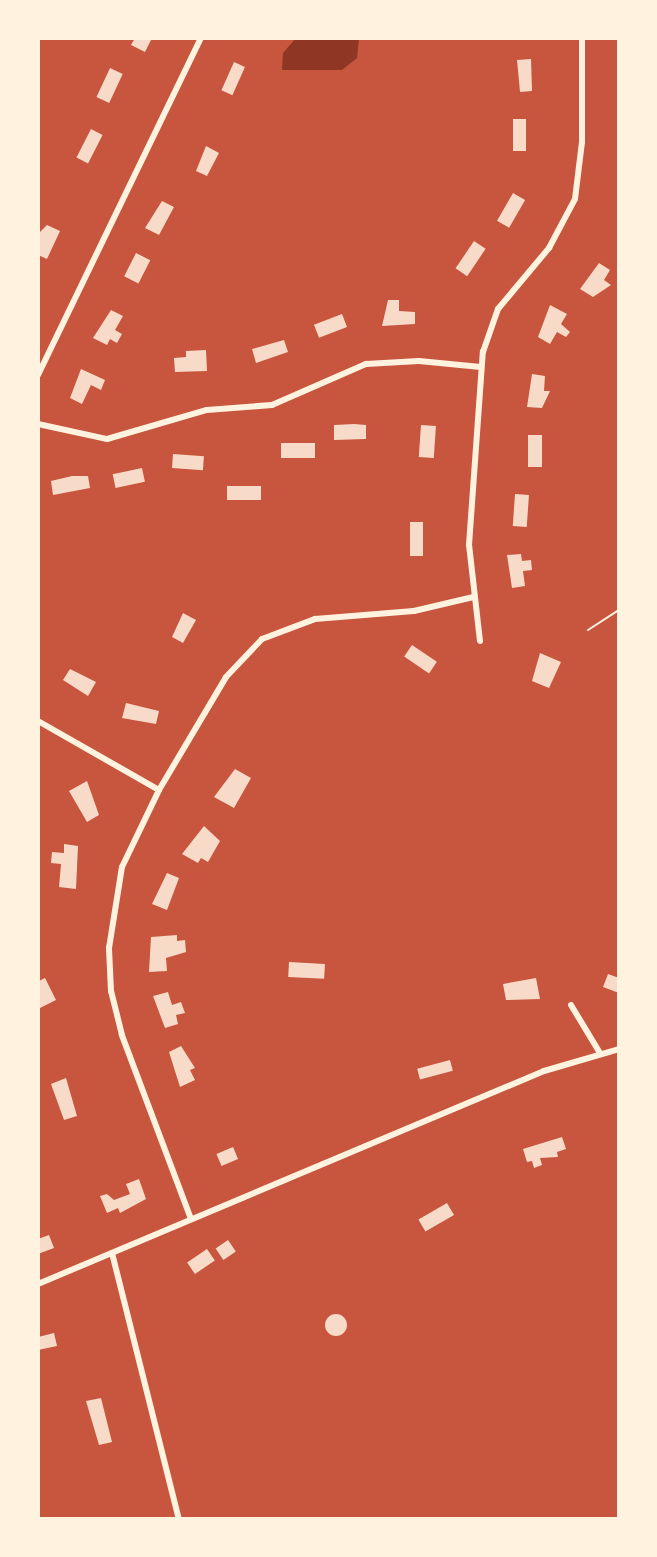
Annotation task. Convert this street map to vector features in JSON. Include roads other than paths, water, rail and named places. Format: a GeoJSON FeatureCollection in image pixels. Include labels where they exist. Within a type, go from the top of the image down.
{"type":"FeatureCollection","features":[{"type":"Feature","properties":{"kind":"street"},"geometry":{"type":"LineString","coordinates":[[38,375],[201,38]]}},
{"type":"Feature","properties":{"kind":"street"},"geometry":{"type":"LineString","coordinates":[[480,641],[469,545],[481,367],[498,309],[549,248],[575,199],[582,142],[582,38]]}},
{"type":"Feature","properties":{"kind":"street"},"geometry":{"type":"LineString","coordinates":[[38,424],[107,439],[207,410],[272,405],[366,364],[419,361],[481,367]]}},
{"type":"Feature","properties":{"kind":"street"},"geometry":{"type":"LineString","coordinates":[[191,1219],[122,1035],[111,991],[109,948],[122,867],[159,790],[226,677],[262,639],[315,619],[414,611],[473,597]]}},
{"type":"Feature","properties":{"kind":"street"},"geometry":{"type":"LineString","coordinates":[[38,721],[159,790]]}},
{"type":"Feature","properties":{"kind":"street"},"geometry":{"type":"LineString","coordinates":[[571,1005],[600,1053]]}},
{"type":"Feature","properties":{"kind":"street"},"geometry":{"type":"LineString","coordinates":[[38,1284],[544,1071],[619,1049]]}},
{"type":"Feature","properties":{"kind":"street"},"geometry":{"type":"LineString","coordinates":[[112,1253],[179,1519]]}}]}
